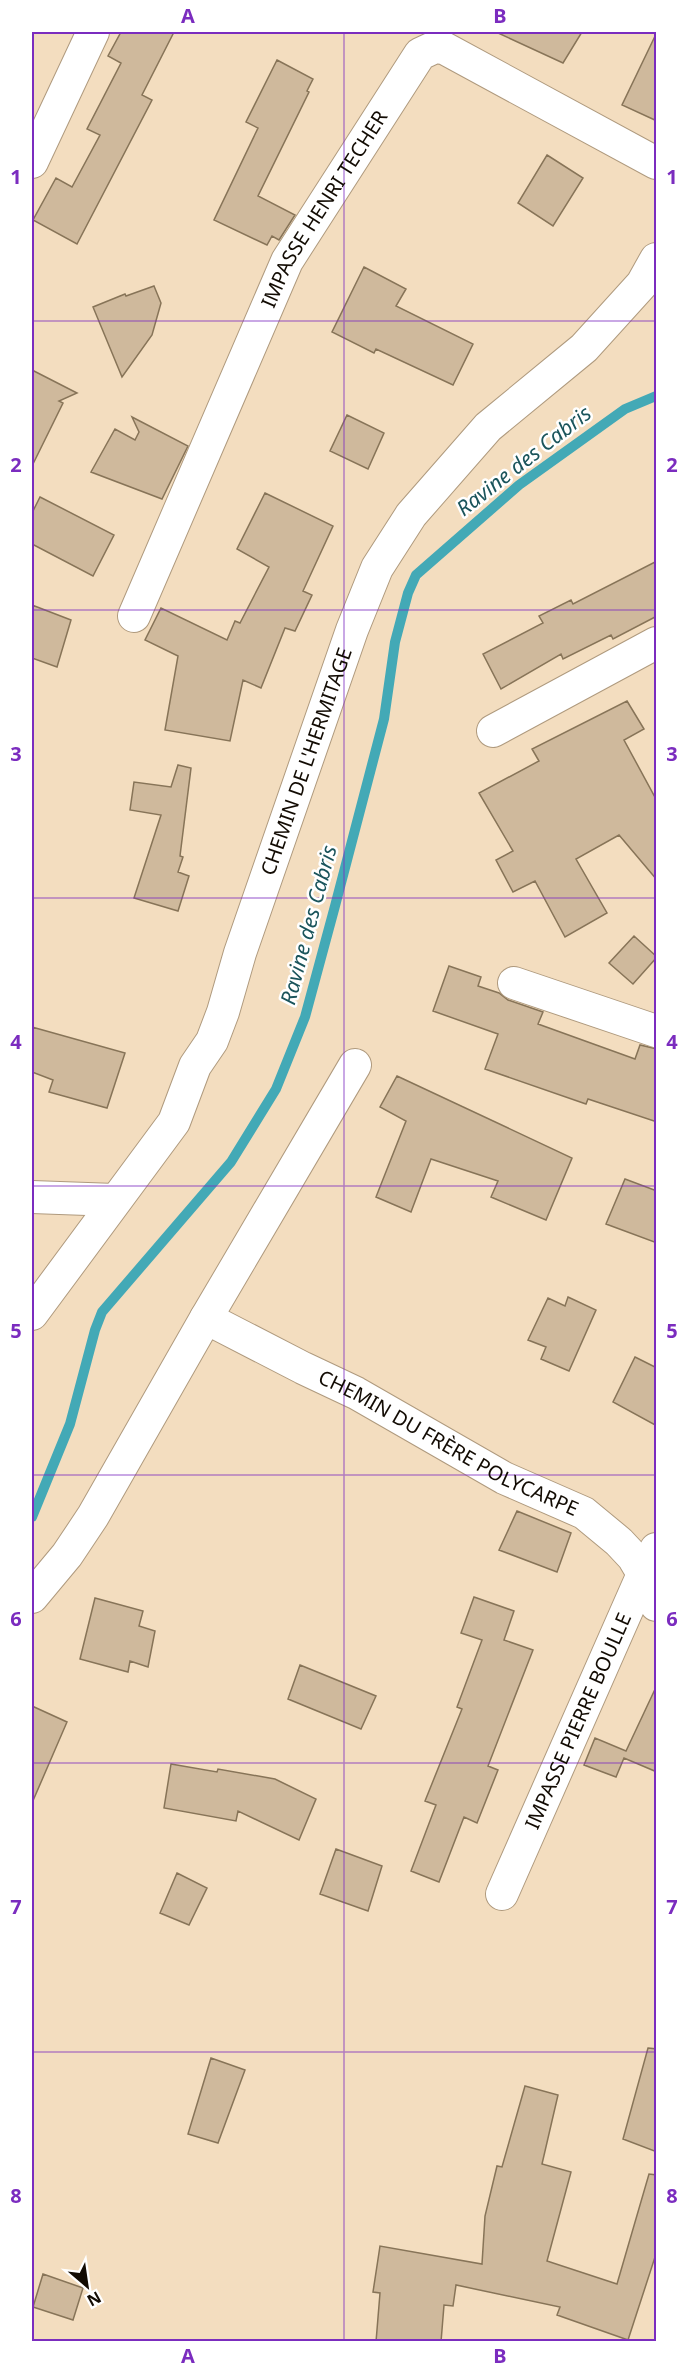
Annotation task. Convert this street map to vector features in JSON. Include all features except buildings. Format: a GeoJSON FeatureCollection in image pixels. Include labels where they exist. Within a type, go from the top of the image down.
{"type":"FeatureCollection","features":[{"type":"Feature","properties":{"kind":"street"},"geometry":{"type":"LineString","coordinates":[[32,162],[93,32]]}},
{"type":"Feature","properties":{"kind":"street","name":"IMPASSE HENRI TECHER"},"geometry":{"type":"LineString","coordinates":[[134,616],[287,261],[413,60],[435,47],[444,48],[657,163]]}},
{"type":"Feature","properties":{"kind":"street","name":"CHEMIN DE L'HERMITAGE"},"geometry":{"type":"LineString","coordinates":[[32,1314],[174,1122],[195,1066],[212,1041],[240,953],[352,630],[378,568],[411,515],[488,427],[584,348],[642,284],[657,259]]}},
{"type":"Feature","properties":{"kind":"street"},"geometry":{"type":"LineString","coordinates":[[493,731],[654,651]]}},
{"type":"Feature","properties":{"kind":"street"},"geometry":{"type":"LineString","coordinates":[[514,983],[657,1031]]}},
{"type":"Feature","properties":{"kind":"street"},"geometry":{"type":"LineString","coordinates":[[32,1597],[68,1555],[93,1516],[206,1318],[356,1065]]}},
{"type":"Feature","properties":{"kind":"street"},"geometry":{"type":"LineString","coordinates":[[32,1197],[115,1200]]}},
{"type":"Feature","properties":{"kind":"street","name":"CHEMIN DU FRÈRE POLYCARPE"},"geometry":{"type":"LineString","coordinates":[[206,1318],[356,1393],[504,1478],[584,1513],[620,1542],[633,1557],[650,1562],[649,1594],[657,1605]]}},
{"type":"Feature","properties":{"kind":"street","name":"IMPASSE PIERRE BOULLE"},"geometry":{"type":"LineString","coordinates":[[502,1894],[650,1562]]}},
{"type":"Feature","properties":{"kind":"waterway","name":"Ravine des Cabris"},"geometry":{"type":"LineString","coordinates":[[32,1517],[70,1424],[102,1312],[231,1162],[276,1089],[305,1017],[384,719],[395,642],[408,593],[416,575],[519,485],[625,409],[656,396]]}}]}
